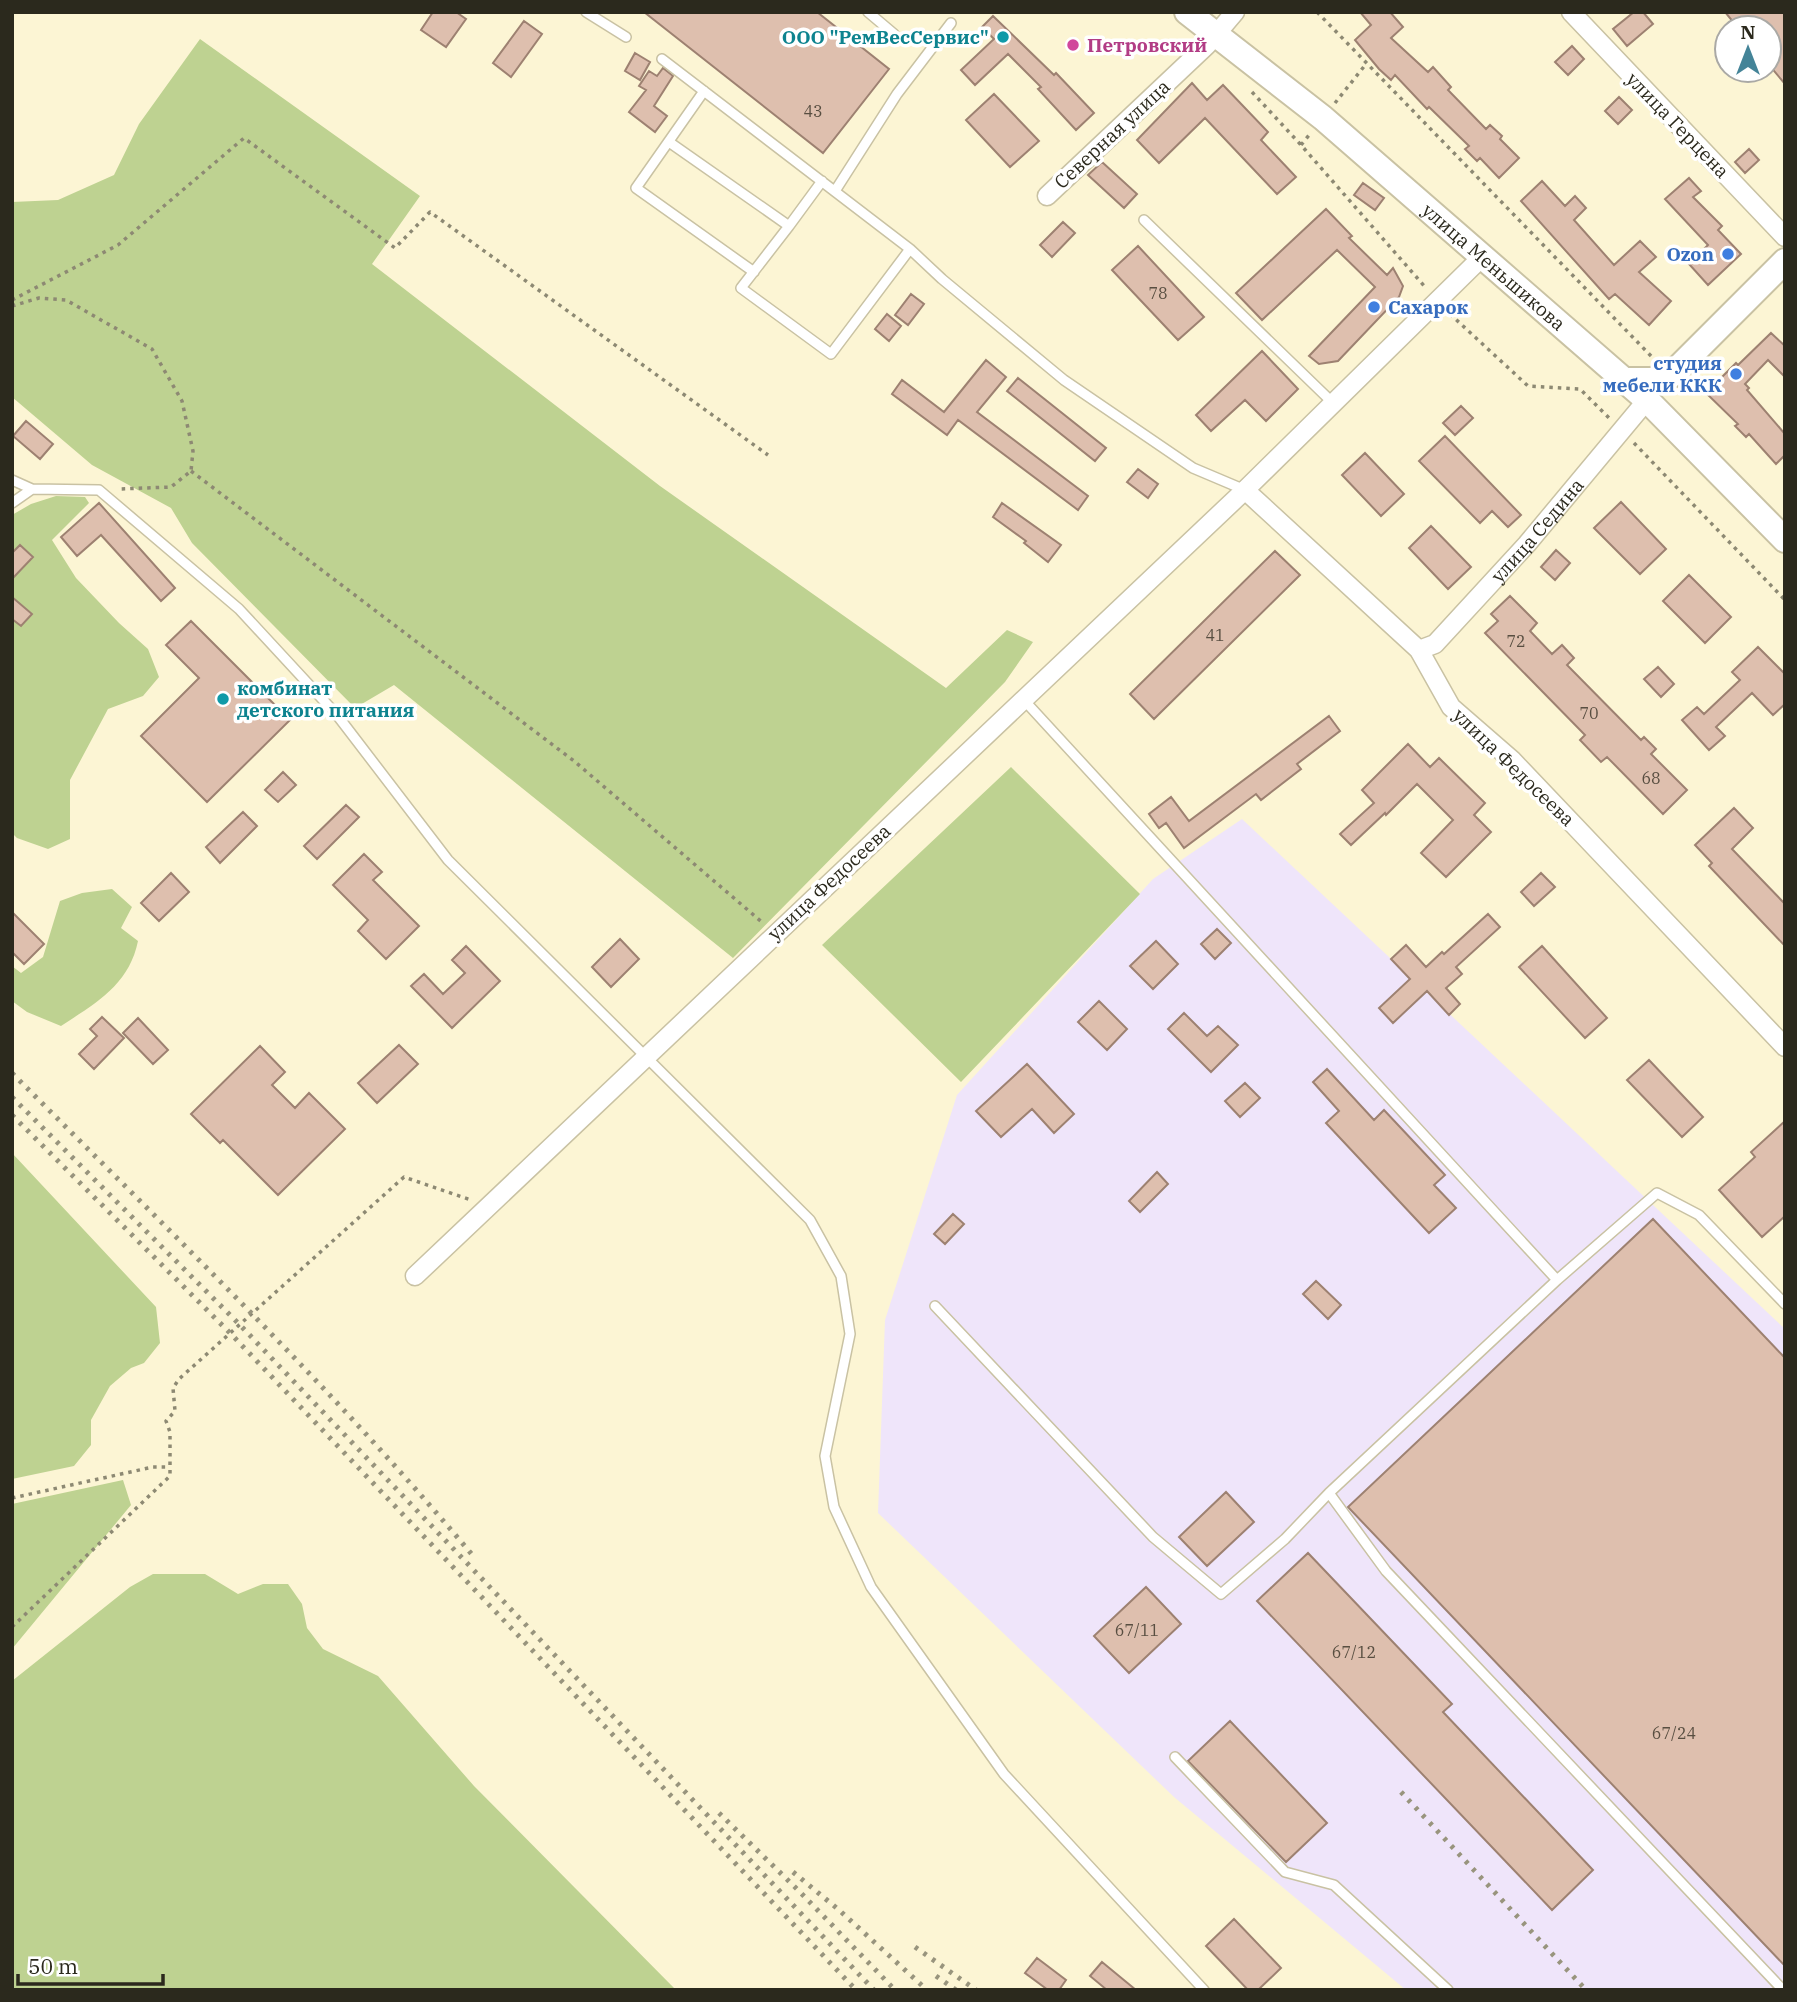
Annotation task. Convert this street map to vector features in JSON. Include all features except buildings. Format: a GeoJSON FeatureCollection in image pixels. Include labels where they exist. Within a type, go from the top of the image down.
{"type":"FeatureCollection","features":[{"type":"Feature","properties":{"kind":"main road","name":"улица Меньшикова"},"geometry":{"type":"LineString","coordinates":[[1187,12],[1323,118],[1647,400],[1785,540]]}},
{"type":"Feature","properties":{"kind":"main road"},"geometry":{"type":"LineString","coordinates":[[1623,380],[1651,380],[1670,376],[1785,261]]}},
{"type":"Feature","properties":{"kind":"street","name":"Северная улица"},"geometry":{"type":"LineString","coordinates":[[1047,196],[1216,36],[1235,12]]}},
{"type":"Feature","properties":{"kind":"street","name":"улица Герцена"},"geometry":{"type":"LineString","coordinates":[[1571,12],[1785,237]]}},
{"type":"Feature","properties":{"kind":"street","name":"улица Федосеева"},"geometry":{"type":"LineString","coordinates":[[415,1276],[1245,490],[1482,257]]}},
{"type":"Feature","properties":{"kind":"street","name":"улица Седина"},"geometry":{"type":"LineString","coordinates":[[1419,650],[1435,644],[1527,544],[1647,400]]}},
{"type":"Feature","properties":{"kind":"street","name":"улица Федосеева"},"geometry":{"type":"LineString","coordinates":[[1245,490],[1419,650],[1451,707],[1512,760],[1785,1047]]}},
{"type":"Feature","properties":{"kind":"lane"},"geometry":{"type":"LineString","coordinates":[[586,12],[626,37]]}},
{"type":"Feature","properties":{"kind":"lane"},"geometry":{"type":"LineString","coordinates":[[868,12],[894,34]]}},
{"type":"Feature","properties":{"kind":"lane"},"geometry":{"type":"LineString","coordinates":[[835,191],[897,94],[951,23]]}},
{"type":"Feature","properties":{"kind":"lane"},"geometry":{"type":"LineString","coordinates":[[662,59],[910,248],[942,279],[1064,380],[1193,468],[1245,490]]}},
{"type":"Feature","properties":{"kind":"lane"},"geometry":{"type":"LineString","coordinates":[[704,91],[636,188],[754,272]]}},
{"type":"Feature","properties":{"kind":"lane"},"geometry":{"type":"LineString","coordinates":[[668,142],[789,226]]}},
{"type":"Feature","properties":{"kind":"lane"},"geometry":{"type":"LineString","coordinates":[[822,181],[741,288],[831,354],[910,248]]}},
{"type":"Feature","properties":{"kind":"lane"},"geometry":{"type":"LineString","coordinates":[[1144,220],[1333,403]]}},
{"type":"Feature","properties":{"kind":"lane"},"geometry":{"type":"LineString","coordinates":[[12,480],[32,489],[99,489],[239,609],[337,715],[447,860],[810,1220],[841,1276],[850,1334],[825,1456],[834,1507],[871,1587],[1004,1774],[1204,1990]]}},
{"type":"Feature","properties":{"kind":"lane"},"geometry":{"type":"LineString","coordinates":[[12,503],[32,489]]}},
{"type":"Feature","properties":{"kind":"lane"},"geometry":{"type":"LineString","coordinates":[[1023,699],[1557,1280]]}},
{"type":"Feature","properties":{"kind":"lane"},"geometry":{"type":"LineString","coordinates":[[935,1306],[1153,1537],[1221,1594],[1285,1539],[1329,1493],[1557,1280],[1657,1193],[1699,1215],[1785,1304]]}},
{"type":"Feature","properties":{"kind":"lane"},"geometry":{"type":"LineString","coordinates":[[1329,1493],[1385,1570],[1783,1990]]}},
{"type":"Feature","properties":{"kind":"lane"},"geometry":{"type":"LineString","coordinates":[[1175,1757],[1285,1872],[1334,1885],[1448,1990]]}},
{"type":"Feature","properties":{"kind":"path"},"geometry":{"type":"LineString","coordinates":[[1317,12],[1670,376]]}},
{"type":"Feature","properties":{"kind":"path"},"geometry":{"type":"LineString","coordinates":[[1245,85],[1437,301],[1528,386],[1580,389],[1785,600]]}},
{"type":"Feature","properties":{"kind":"path"},"geometry":{"type":"LineString","coordinates":[[12,300],[118,245],[244,138],[395,248],[430,212],[768,455]]}},
{"type":"Feature","properties":{"kind":"path"},"geometry":{"type":"LineString","coordinates":[[12,306],[39,299],[66,300],[152,349],[182,401],[193,451],[191,471],[171,487],[99,489]]}},
{"type":"Feature","properties":{"kind":"path"},"geometry":{"type":"LineString","coordinates":[[191,471],[574,761],[775,934]]}},
{"type":"Feature","properties":{"kind":"path"},"geometry":{"type":"LineString","coordinates":[[12,1627],[170,1475],[170,1432],[166,1421],[175,1411],[173,1388],[179,1379],[404,1177],[489,1206]]}},
{"type":"Feature","properties":{"kind":"path"},"geometry":{"type":"LineString","coordinates":[[12,1498],[153,1467],[170,1467]]}},
{"type":"Feature","properties":{"kind":"shaded area"},"geometry":{"type":"Polygon","coordinates":[[[1242,819],[1785,1329],[1785,1990],[1406,1990],[1174,1797],[878,1513],[885,1320],[957,1095],[1153,879],[1242,819]]]}},
{"type":"Feature","properties":{"kind":"green space"},"geometry":{"type":"Polygon","coordinates":[[[200,39],[420,196],[372,264],[660,486],[946,688],[1007,630],[1033,642],[1005,682],[733,958],[394,685],[355,708],[192,543],[171,508],[92,465],[12,397],[12,202],[58,200],[114,175],[139,124],[200,39]]]}},
{"type":"Feature","properties":{"kind":"green space"},"geometry":{"type":"Polygon","coordinates":[[[56,496],[85,497],[89,503],[52,540],[76,578],[148,649],[159,677],[143,696],[108,709],[70,780],[70,839],[48,849],[17,838],[12,833],[12,515],[31,504],[56,496]]]}},
{"type":"Feature","properties":{"kind":"green space"},"geometry":{"type":"Polygon","coordinates":[[[1011,767],[1140,894],[961,1082],[822,945],[1011,767]]]}},
{"type":"Feature","properties":{"kind":"green space"},"geometry":{"type":"Polygon","coordinates":[[[112,889],[132,907],[121,928],[138,941],[134,956],[119,981],[98,1001],[61,1026],[27,1012],[12,1001],[12,966],[21,973],[43,957],[60,901],[82,893],[112,889]]]}},
{"type":"Feature","properties":{"kind":"green space"},"geometry":{"type":"Polygon","coordinates":[[[12,1153],[156,1307],[160,1343],[144,1363],[131,1368],[110,1386],[91,1420],[91,1445],[74,1466],[12,1479],[12,1153]]]}},
{"type":"Feature","properties":{"kind":"green space"},"geometry":{"type":"Polygon","coordinates":[[[123,1480],[131,1505],[12,1649],[12,1504],[123,1480]]]}},
{"type":"Feature","properties":{"kind":"green space"},"geometry":{"type":"Polygon","coordinates":[[[153,1574],[205,1574],[238,1594],[263,1584],[288,1584],[302,1604],[307,1628],[323,1649],[378,1676],[474,1786],[676,1990],[12,1990],[12,1681],[130,1587],[153,1574]]]}},
{"type":"Feature","properties":{"kind":"railway"},"geometry":{"type":"LineString","coordinates":[[12,1073],[306,1370],[364,1431],[474,1557]]}},
{"type":"Feature","properties":{"kind":"railway"},"geometry":{"type":"LineString","coordinates":[[12,1097],[240,1325],[874,1990]]}},
{"type":"Feature","properties":{"kind":"railway"},"geometry":{"type":"LineString","coordinates":[[12,1115],[231,1334],[856,1990]]}},
{"type":"Feature","properties":{"kind":"railway"},"geometry":{"type":"LineString","coordinates":[[1401,1792],[1586,1990]]}},
{"type":"Feature","properties":{"kind":"railway"},"geometry":{"type":"LineString","coordinates":[[719,1813],[895,1990]]}},
{"type":"Feature","properties":{"kind":"railway"},"geometry":{"type":"LineString","coordinates":[[793,1872],[927,1990]]}},
{"type":"Feature","properties":{"kind":"railway"},"geometry":{"type":"LineString","coordinates":[[915,1947],[976,1990]]}},
{"type":"Feature","properties":{"kind":"railway"},"geometry":{"type":"LineString","coordinates":[[936,1976],[956,1990]]}},
{"type":"Feature","properties":{"kind":"place","name":"ООО \"РемВесСервис\""},"geometry":{"type":"Point","coordinates":[1003,37]}},
{"type":"Feature","properties":{"kind":"place","name":"Петровский"},"geometry":{"type":"Point","coordinates":[1073,45]}},
{"type":"Feature","properties":{"kind":"place","name":"Ozon"},"geometry":{"type":"Point","coordinates":[1728,254]}},
{"type":"Feature","properties":{"kind":"place","name":"Сахарок"},"geometry":{"type":"Point","coordinates":[1374,307]}},
{"type":"Feature","properties":{"kind":"place","name":"студия мебели ККК"},"geometry":{"type":"Point","coordinates":[1736,374]}},
{"type":"Feature","properties":{"kind":"place","name":"комбинат детского питания"},"geometry":{"type":"Point","coordinates":[223,699]}}]}
